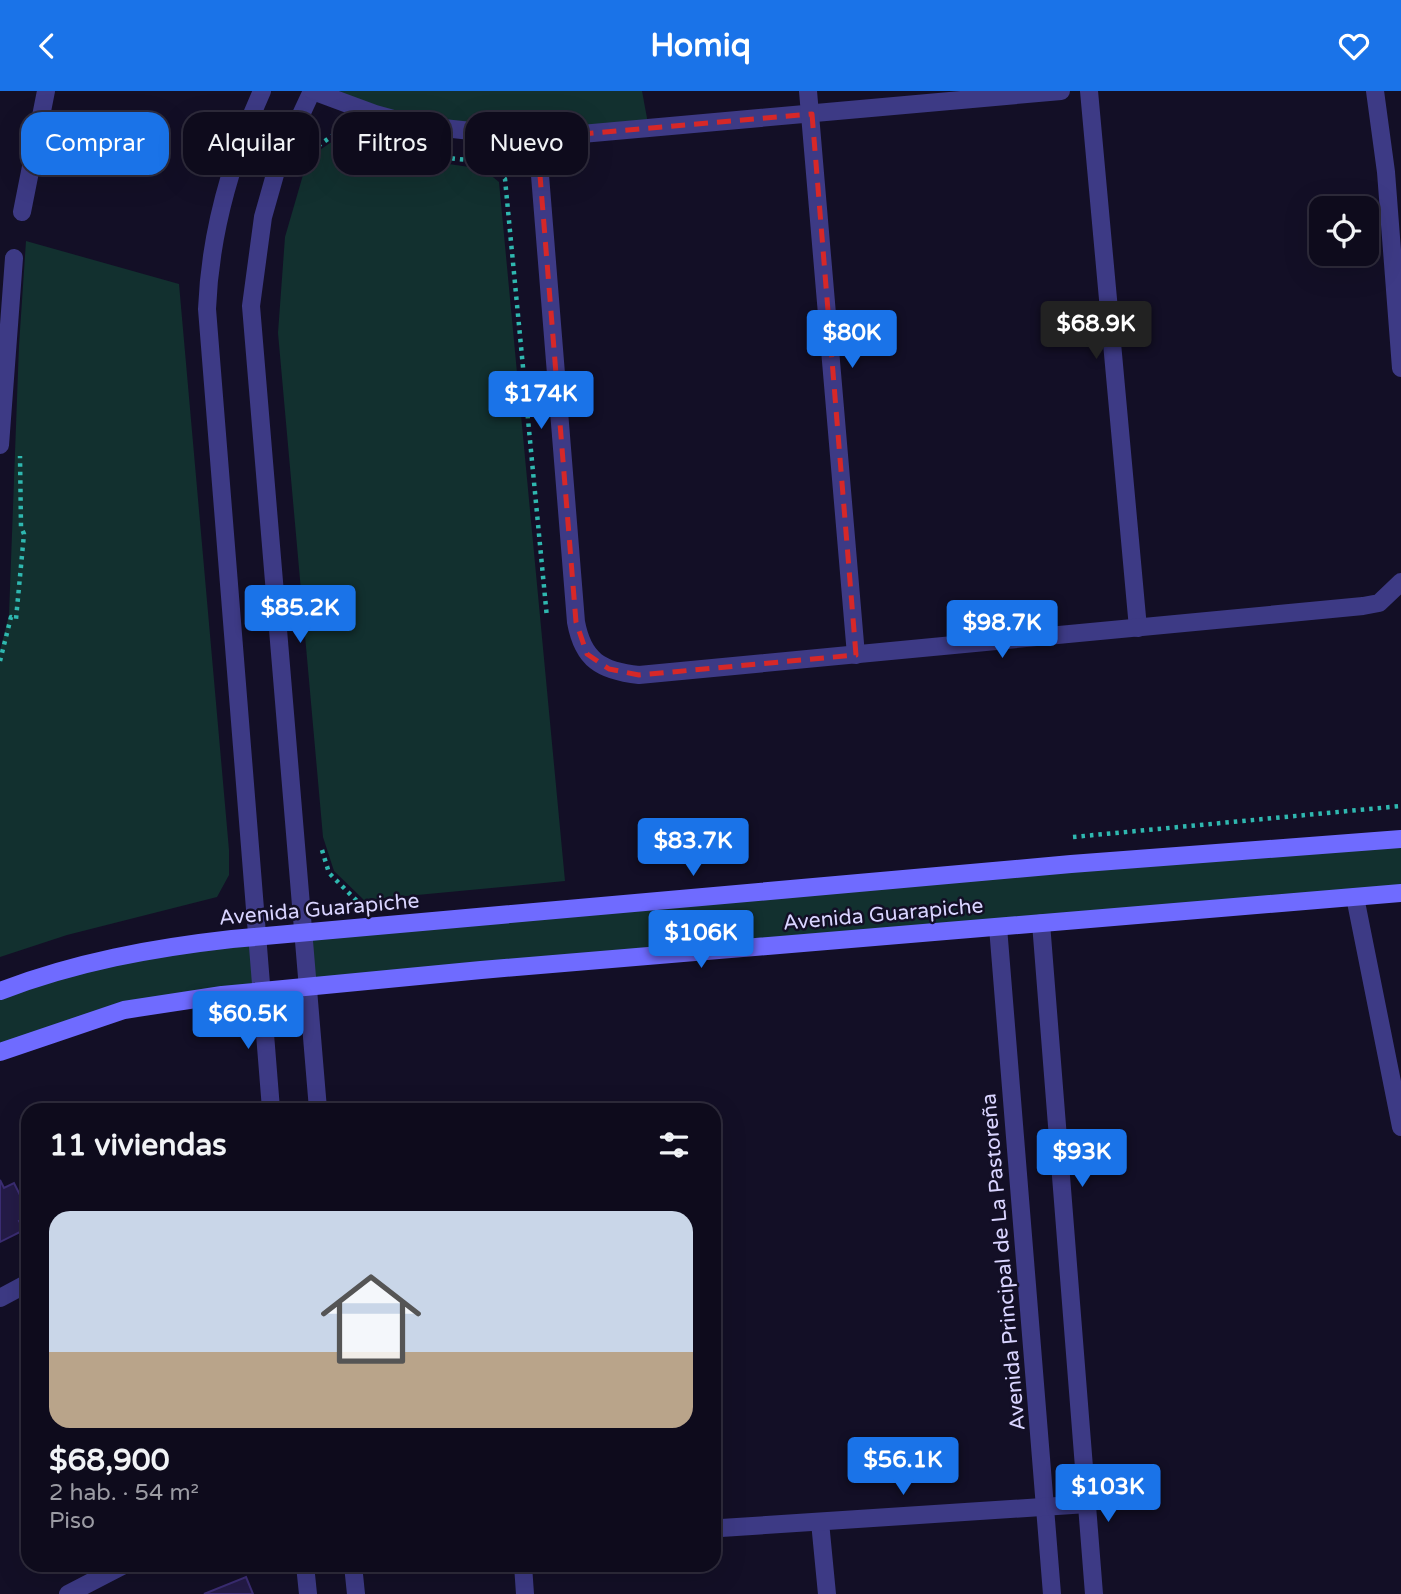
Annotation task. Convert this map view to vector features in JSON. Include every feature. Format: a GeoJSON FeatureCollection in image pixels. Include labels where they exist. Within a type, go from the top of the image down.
{"type":"FeatureCollection","features":[{"type":"Feature","properties":{"kind":"street"},"geometry":{"type":"LineString","coordinates":[[22,212],[46,91]]}},
{"type":"Feature","properties":{"kind":"street"},"geometry":{"type":"LineString","coordinates":[[262,91],[237,153],[225,192],[208,275],[207,309],[271,1103]]}},
{"type":"Feature","properties":{"kind":"street"},"geometry":{"type":"LineString","coordinates":[[318,1103],[251,306],[263,217],[278,165],[312,91],[374,114],[415,125],[465,131]]}},
{"type":"Feature","properties":{"kind":"street"},"geometry":{"type":"LineString","coordinates":[[808,91],[856,655]]}},
{"type":"Feature","properties":{"kind":"street"},"geometry":{"type":"LineString","coordinates":[[588,134],[1061,91]]}},
{"type":"Feature","properties":{"kind":"street"},"geometry":{"type":"LineString","coordinates":[[1089,91],[1138,628]]}},
{"type":"Feature","properties":{"kind":"street"},"geometry":{"type":"LineString","coordinates":[[1376,91],[1401,368]]}},
{"type":"Feature","properties":{"kind":"street"},"geometry":{"type":"LineString","coordinates":[[540,175],[576,622],[580,641],[587,654],[609,669],[639,675],[1363,606],[1379,603],[1401,582]]}},
{"type":"Feature","properties":{"kind":"street"},"geometry":{"type":"LineString","coordinates":[[0,445],[14,258]]}},
{"type":"Feature","properties":{"kind":"street","name":"Avenida Guarapiche"},"geometry":{"type":"LineString","coordinates":[[0,991],[81,964],[136,951],[259,936],[1071,864],[1401,839]]}},
{"type":"Feature","properties":{"kind":"street","name":"Avenida Guarapiche"},"geometry":{"type":"LineString","coordinates":[[0,1052],[124,1010],[263,991],[1401,893]]}},
{"type":"Feature","properties":{"kind":"street"},"geometry":{"type":"LineString","coordinates":[[1354,897],[1401,1127]]}},
{"type":"Feature","properties":{"kind":"street"},"geometry":{"type":"LineString","coordinates":[[1041,923],[1094,1594]]}},
{"type":"Feature","properties":{"kind":"street","name":"Avenida Principal de La Pastoreña"},"geometry":{"type":"LineString","coordinates":[[998,927],[1052,1594]]}},
{"type":"Feature","properties":{"kind":"street"},"geometry":{"type":"LineString","coordinates":[[0,1298],[21,1287]]}},
{"type":"Feature","properties":{"kind":"street"},"geometry":{"type":"LineString","coordinates":[[721,1528],[1087,1504]]}},
{"type":"Feature","properties":{"kind":"street"},"geometry":{"type":"LineString","coordinates":[[820,1521],[827,1594]]}},
{"type":"Feature","properties":{"kind":"street"},"geometry":{"type":"LineString","coordinates":[[68,1594],[110,1572]]}},
{"type":"Feature","properties":{"kind":"street"},"geometry":{"type":"LineString","coordinates":[[306,1572],[308,1594]]}},
{"type":"Feature","properties":{"kind":"street"},"geometry":{"type":"LineString","coordinates":[[354,1572],[356,1594]]}},
{"type":"Feature","properties":{"kind":"street"},"geometry":{"type":"LineString","coordinates":[[523,1572],[525,1594]]}},
{"type":"Feature","properties":{"kind":"path"},"geometry":{"type":"LineString","coordinates":[[0,661],[7,638]]}},
{"type":"Feature","properties":{"kind":"highlighted area"},"geometry":{"type":"Polygon","coordinates":[[[812,114],[856,655],[639,675],[609,669],[587,654],[576,622],[537,138],[812,114]]]}},
{"type":"Feature","properties":{"kind":"green space"},"geometry":{"type":"Polygon","coordinates":[[[313,91],[642,91],[649,129],[588,134],[588,112],[465,112],[465,130],[451,129],[451,112],[376,112],[313,91]]]}},
{"type":"Feature","properties":{"kind":"green space"},"geometry":{"type":"Polygon","coordinates":[[[333,141],[333,175],[451,175],[451,164],[465,166],[465,175],[490,175],[499,182],[565,881],[364,900],[334,871],[323,837],[278,333],[285,237],[303,175],[319,175],[319,151],[333,141]]]}},
{"type":"Feature","properties":{"kind":"green space"},"geometry":{"type":"Polygon","coordinates":[[[26,241],[179,284],[229,850],[229,875],[217,897],[67,935],[0,957],[0,651],[9,615],[19,345],[26,241]]]}},
{"type":"Feature","properties":{"kind":"green space"},"geometry":{"type":"Polygon","coordinates":[[[1401,839],[1401,893],[308,986],[304,932],[1401,839]]]}},
{"type":"Feature","properties":{"kind":"green space"},"geometry":{"type":"Polygon","coordinates":[[[259,936],[263,991],[170,1002],[0,1052],[0,991],[31,979],[259,936]]]}},
{"type":"Feature","properties":{"kind":"building"},"geometry":{"type":"Polygon","coordinates":[[[0,1180],[4,1188],[14,1183],[21,1197],[21,1232],[0,1242],[0,1180]]]}},
{"type":"Feature","properties":{"kind":"building"},"geometry":{"type":"Polygon","coordinates":[[[246,1577],[253,1594],[204,1594],[246,1577]]]}}]}
